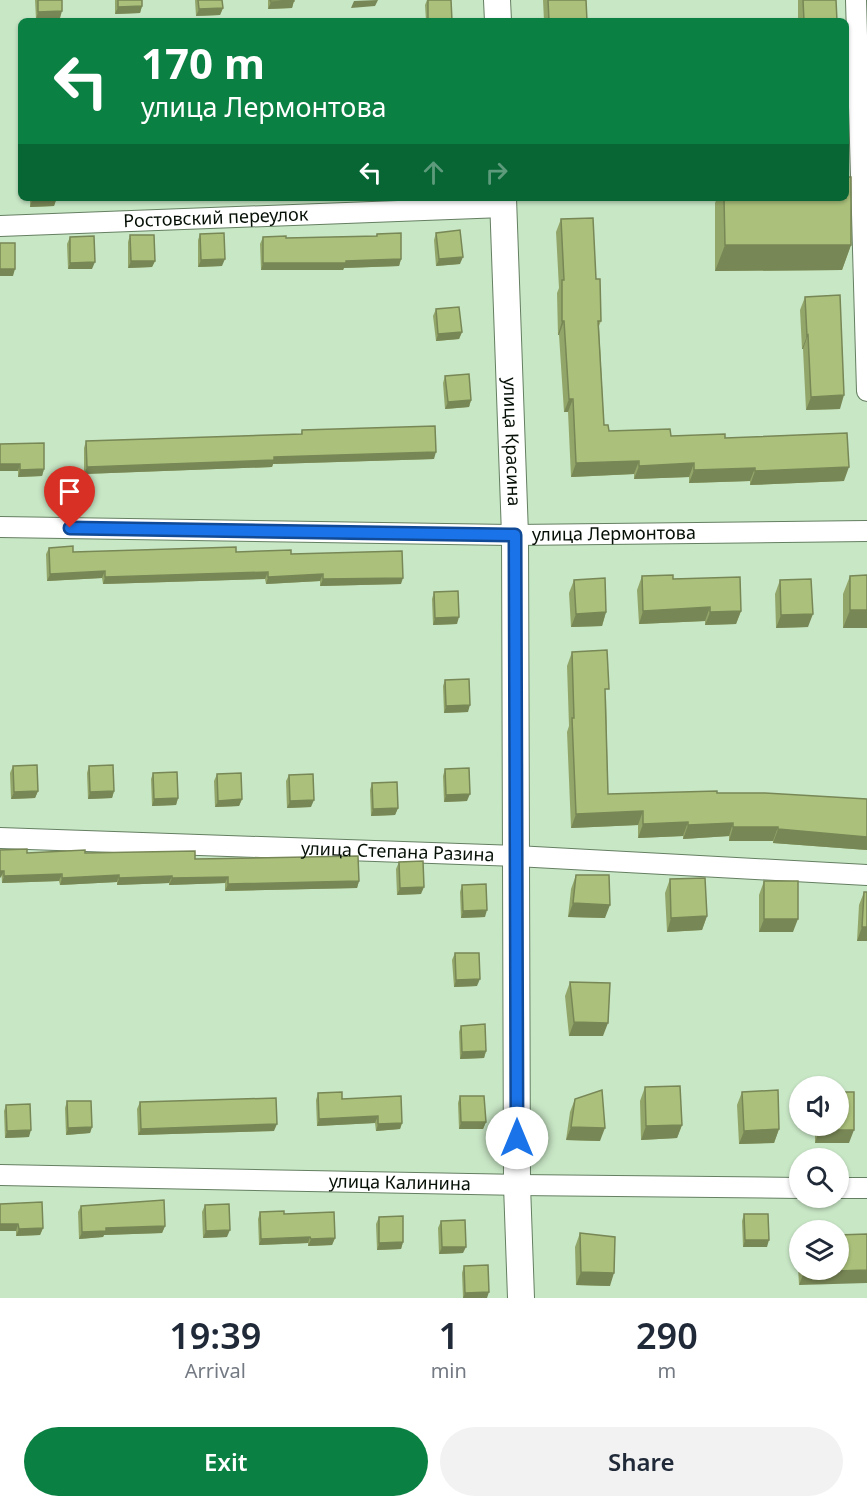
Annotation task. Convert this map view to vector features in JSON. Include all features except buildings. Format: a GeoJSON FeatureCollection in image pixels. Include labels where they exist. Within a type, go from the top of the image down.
{"type":"FeatureCollection","features":[{"type":"Feature","properties":{"kind":"street"},"geometry":{"type":"LineString","coordinates":[[497,0],[498,18]]}},
{"type":"Feature","properties":{"kind":"street"},"geometry":{"type":"LineString","coordinates":[[856,0],[867,391]]}},
{"type":"Feature","properties":{"kind":"street","name":"Ростовский переулок"},"geometry":{"type":"LineString","coordinates":[[0,226],[503,202]]}},
{"type":"Feature","properties":{"kind":"street","name":"улица Красина"},"geometry":{"type":"LineString","coordinates":[[503,202],[515,535],[517,1185],[521,1298]]}},
{"type":"Feature","properties":{"kind":"street","name":"улица Лермонтова"},"geometry":{"type":"LineString","coordinates":[[0,527],[515,535],[867,531]]}},
{"type":"Feature","properties":{"kind":"street","name":"улица Степана Разина"},"geometry":{"type":"LineString","coordinates":[[0,838],[516,856],[867,875]]}},
{"type":"Feature","properties":{"kind":"street","name":"улица Калинина"},"geometry":{"type":"LineString","coordinates":[[0,1175],[789,1188]]}},
{"type":"Feature","properties":{"kind":"street"},"geometry":{"type":"LineString","coordinates":[[849,1188],[867,1188]]}},
{"type":"Feature","properties":{"kind":"route"},"geometry":{"type":"LineString","coordinates":[[70,528],[515,535],[517,1138]]}}]}
